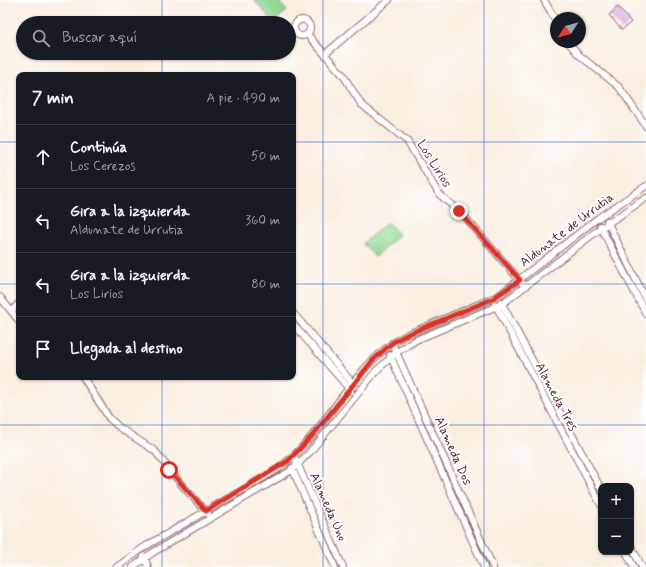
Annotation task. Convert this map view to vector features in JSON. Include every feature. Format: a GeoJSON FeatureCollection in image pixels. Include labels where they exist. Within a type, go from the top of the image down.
{"type":"FeatureCollection","features":[{"type":"Feature","properties":{"kind":"street"},"geometry":{"type":"LineString","coordinates":[[325,54],[388,0]]}},
{"type":"Feature","properties":{"kind":"street"},"geometry":{"type":"LineString","coordinates":[[544,0],[551,12]]}},
{"type":"Feature","properties":{"kind":"street","name":"Los Lirios"},"geometry":{"type":"LineString","coordinates":[[307,34],[343,75],[361,104],[407,141],[439,194],[464,216],[526,287]]}},
{"type":"Feature","properties":{"kind":"street"},"geometry":{"type":"LineString","coordinates":[[573,48],[579,56],[619,87],[646,126]]}},
{"type":"Feature","properties":{"kind":"street","name":"Aldunate de Urrutia"},"geometry":{"type":"LineString","coordinates":[[117,567],[141,549],[288,461],[294,456],[373,360],[392,343],[406,335],[495,298],[598,218],[646,186]]}},
{"type":"Feature","properties":{"kind":"street","name":"Aldunate de Urrutia"},"geometry":{"type":"LineString","coordinates":[[133,567],[144,558],[295,468],[377,370],[397,352],[416,340],[502,304],[601,228],[646,198]]}},
{"type":"Feature","properties":{"kind":"street"},"geometry":{"type":"LineString","coordinates":[[604,215],[646,300]]}},
{"type":"Feature","properties":{"kind":"street"},"geometry":{"type":"LineString","coordinates":[[598,218],[601,228],[646,314]]}},
{"type":"Feature","properties":{"kind":"street"},"geometry":{"type":"LineString","coordinates":[[0,297],[16,317]]}},
{"type":"Feature","properties":{"kind":"street","name":"Alameda Tres"},"geometry":{"type":"LineString","coordinates":[[495,298],[502,304],[598,483]]}},
{"type":"Feature","properties":{"kind":"street","name":"Alameda Tres"},"geometry":{"type":"LineString","coordinates":[[495,298],[496,307],[598,499]]}},
{"type":"Feature","properties":{"kind":"street"},"geometry":{"type":"LineString","coordinates":[[12,311],[16,306]]}},
{"type":"Feature","properties":{"kind":"street"},"geometry":{"type":"LineString","coordinates":[[296,316],[354,384],[358,394]]}},
{"type":"Feature","properties":{"kind":"street"},"geometry":{"type":"LineString","coordinates":[[296,327],[349,389],[358,394]]}},
{"type":"Feature","properties":{"kind":"street","name":"Alameda Dos"},"geometry":{"type":"LineString","coordinates":[[392,343],[493,567]]}},
{"type":"Feature","properties":{"kind":"street","name":"Alameda Dos"},"geometry":{"type":"LineString","coordinates":[[386,348],[484,567]]}},
{"type":"Feature","properties":{"kind":"street"},"geometry":{"type":"LineString","coordinates":[[85,380],[109,418],[120,428],[155,451],[181,484],[212,518]]}},
{"type":"Feature","properties":{"kind":"street","name":"Alameda Uno"},"geometry":{"type":"LineString","coordinates":[[294,456],[295,468],[335,567]]}},
{"type":"Feature","properties":{"kind":"street","name":"Alameda Uno"},"geometry":{"type":"LineString","coordinates":[[288,461],[295,468],[343,567]]}},
{"type":"Feature","properties":{"kind":"street"},"geometry":{"type":"LineString","coordinates":[[141,549],[148,567]]}},
{"type":"Feature","properties":{"kind":"street"},"geometry":{"type":"LineString","coordinates":[[634,552],[642,567]]}},
{"type":"Feature","properties":{"kind":"street"},"geometry":{"type":"LineString","coordinates":[[628,555],[634,567]]}},
{"type":"Feature","properties":{"kind":"green space"},"geometry":{"type":"Polygon","coordinates":[[[254,0],[277,0],[287,11],[281,16],[268,16],[254,0]]]}},
{"type":"Feature","properties":{"kind":"green space"},"geometry":{"type":"Polygon","coordinates":[[[388,222],[399,235],[375,257],[363,243],[388,222]]]}},
{"type":"Feature","properties":{"kind":"building"},"geometry":{"type":"Polygon","coordinates":[[[618,7],[631,22],[622,30],[609,15],[618,7]]]}},
{"type":"Feature","properties":{"kind":"route"},"geometry":{"type":"LineString","coordinates":[[169,470],[206,511],[275,471],[294,456],[373,360],[392,343],[406,335],[492,299],[520,280],[459,211]]}}]}
